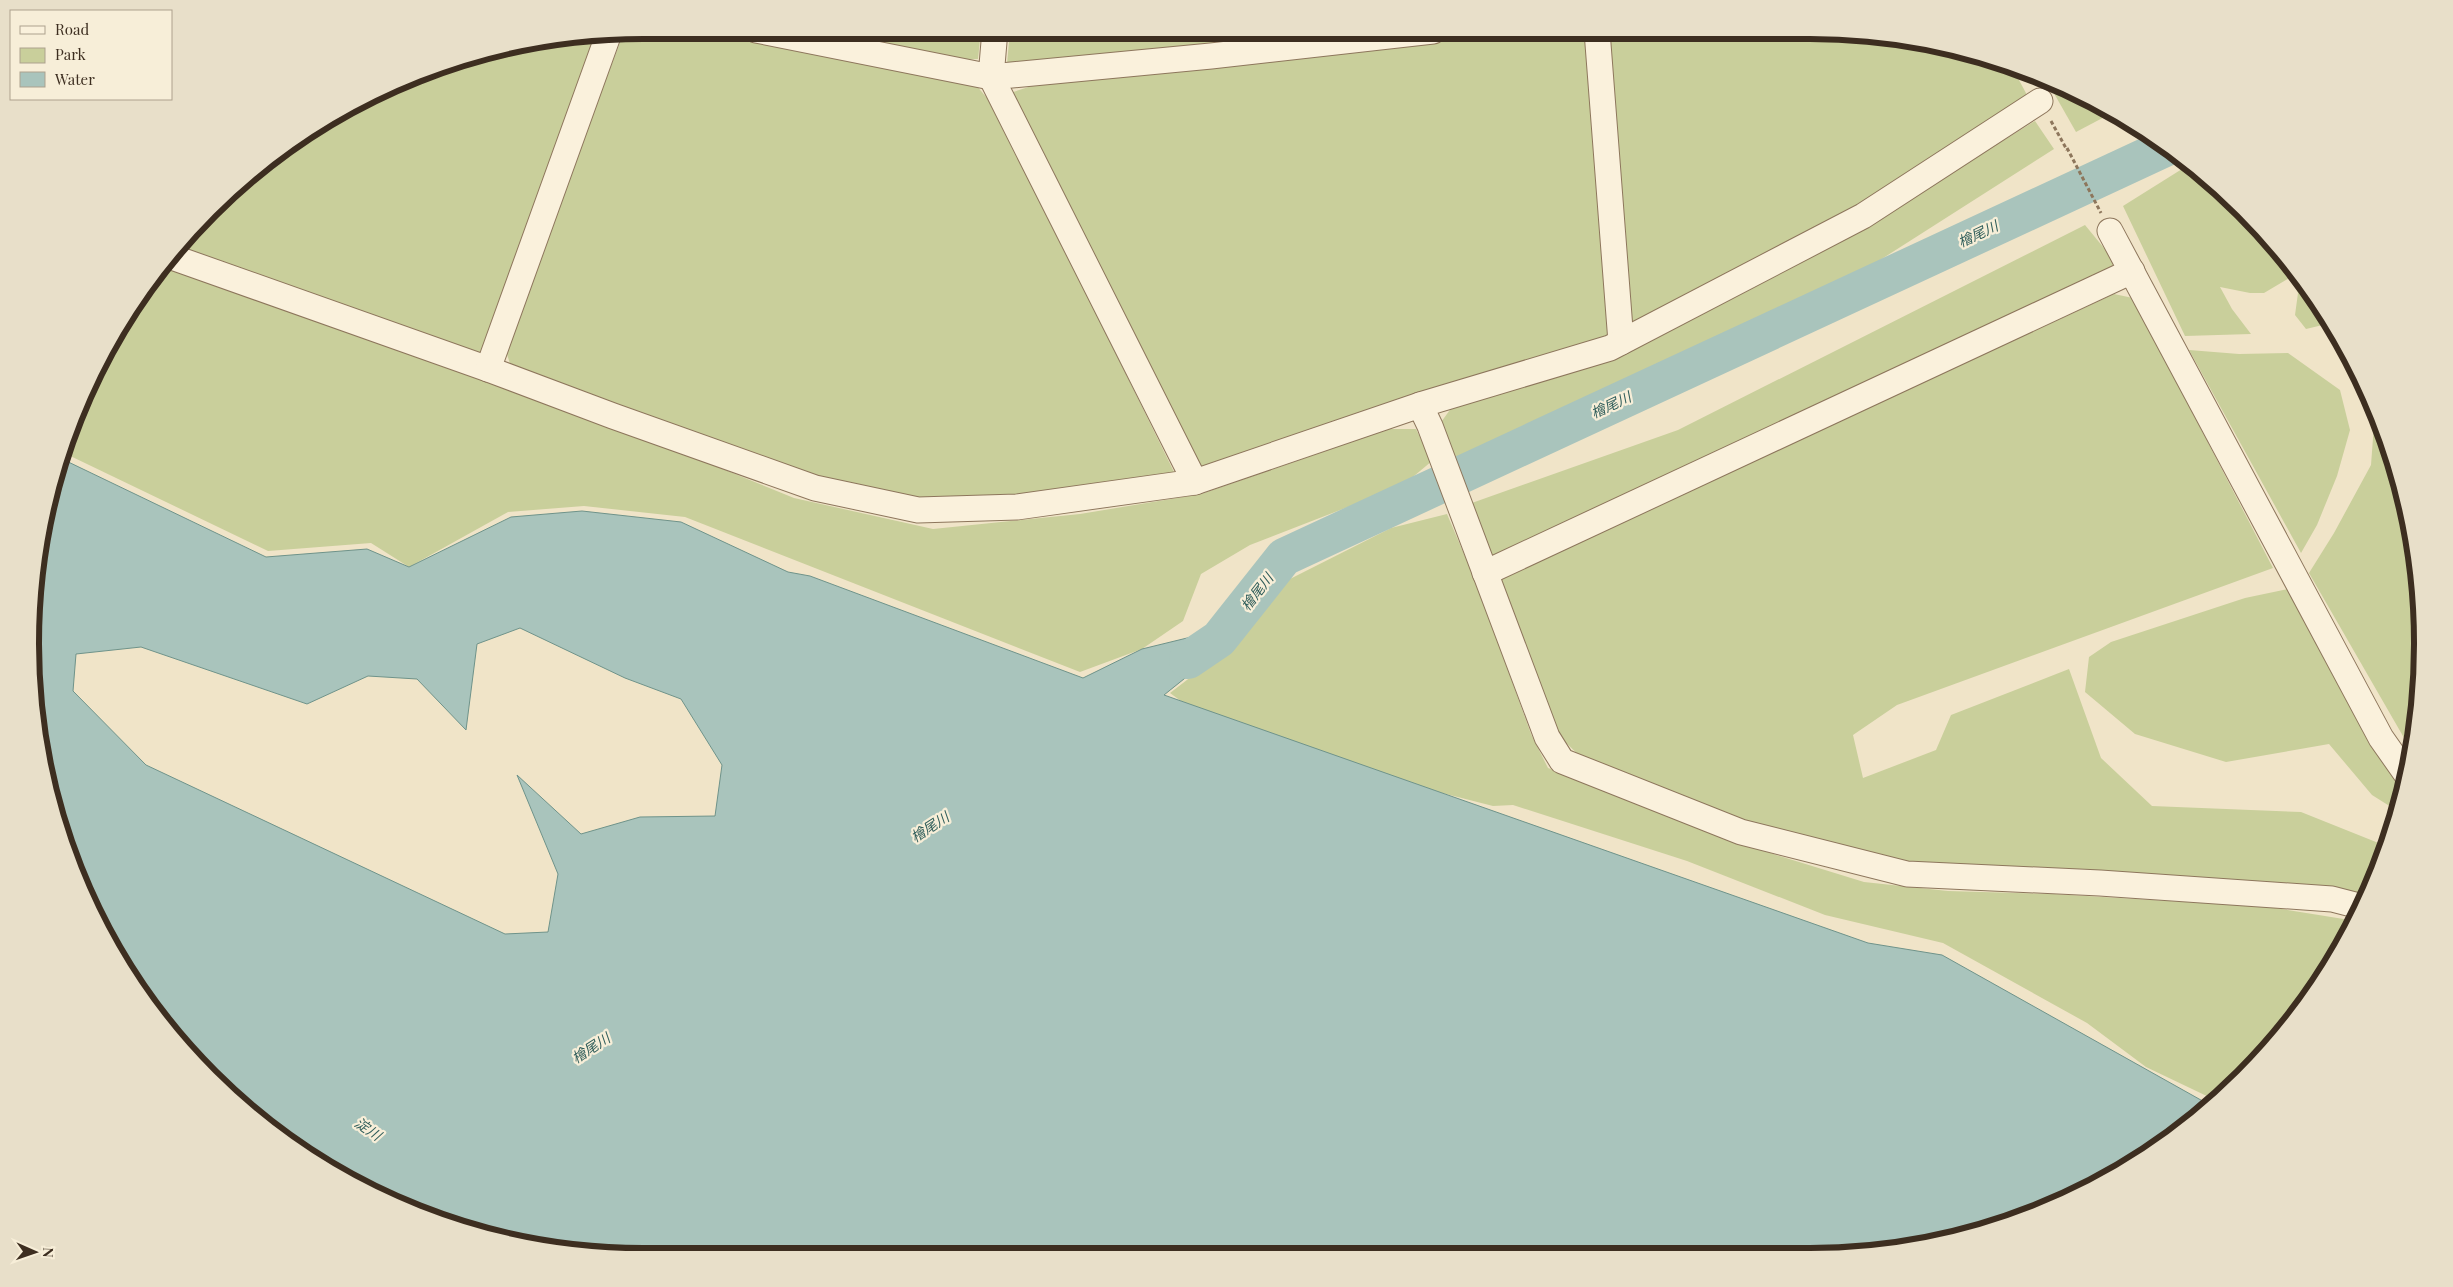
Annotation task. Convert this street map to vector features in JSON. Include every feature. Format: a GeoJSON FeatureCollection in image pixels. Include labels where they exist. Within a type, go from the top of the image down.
{"type":"FeatureCollection","features":[{"type":"Feature","properties":{"kind":"street"},"geometry":{"type":"LineString","coordinates":[[801,39],[991,77],[1362,39]]}},
{"type":"Feature","properties":{"kind":"street"},"geometry":{"type":"LineString","coordinates":[[994,39],[991,77],[1195,482]]}},
{"type":"Feature","properties":{"kind":"street"},"geometry":{"type":"LineString","coordinates":[[1598,39],[1621,342]]}},
{"type":"Feature","properties":{"kind":"street"},"geometry":{"type":"LineString","coordinates":[[488,368],[606,40]]}},
{"type":"Feature","properties":{"kind":"street"},"geometry":{"type":"LineString","coordinates":[[177,259],[488,368],[613,416],[815,488],[918,510],[1017,507],[1195,482],[1425,416],[1610,348],[1863,216],[2040,101]]}},
{"type":"Feature","properties":{"kind":"street"},"geometry":{"type":"LineString","coordinates":[[2110,231],[2381,738],[2402,767]]}},
{"type":"Feature","properties":{"kind":"street"},"geometry":{"type":"LineString","coordinates":[[1485,573],[2132,271]]}},
{"type":"Feature","properties":{"kind":"street"},"geometry":{"type":"LineString","coordinates":[[1425,416],[1547,738],[1562,761],[1741,832],[1907,874],[2100,883],[2332,899],[2355,905]]}},
{"type":"Feature","properties":{"kind":"path"},"geometry":{"type":"LineString","coordinates":[[2066,148],[2110,231]]}},
{"type":"Feature","properties":{"kind":"green space"},"geometry":{"type":"Polygon","coordinates":[[[757,39],[972,80],[996,109],[1175,474],[1016,500],[921,501],[798,471],[511,367],[504,345],[621,40],[757,39]]]}},
{"type":"Feature","properties":{"kind":"green space"},"geometry":{"type":"Polygon","coordinates":[[[841,39],[980,39],[978,59],[948,60],[841,39]]]}},
{"type":"Feature","properties":{"kind":"green space"},"geometry":{"type":"Polygon","coordinates":[[[1009,39],[1264,39],[1007,64],[1009,39]]]}},
{"type":"Feature","properties":{"kind":"green space"},"geometry":{"type":"Polygon","coordinates":[[[1441,39],[1589,39],[1609,335],[1208,472],[1196,464],[1007,94],[1041,83],[1441,39]]]}},
{"type":"Feature","properties":{"kind":"green space"},"geometry":{"type":"Polygon","coordinates":[[[1609,39],[1849,40],[1927,50],[1966,59],[2017,76],[2027,95],[1856,208],[1627,327],[1609,39]]]}},
{"type":"Feature","properties":{"kind":"green space"},"geometry":{"type":"Polygon","coordinates":[[[596,41],[485,358],[183,252],[216,216],[275,164],[341,120],[376,101],[449,71],[487,59],[526,50],[596,41]]]}},
{"type":"Feature","properties":{"kind":"green space"},"geometry":{"type":"Polygon","coordinates":[[[2052,90],[2105,116],[2076,132],[2052,90]]]}},
{"type":"Feature","properties":{"kind":"green space"},"geometry":{"type":"Polygon","coordinates":[[[2035,121],[2054,149],[1844,283],[1597,402],[1456,466],[1439,425],[1452,407],[1870,223],[2035,121]]]}},
{"type":"Feature","properties":{"kind":"green space"},"geometry":{"type":"Polygon","coordinates":[[[2183,168],[2237,216],[2291,277],[2264,293],[2250,293],[2220,287],[2232,309],[2251,334],[2185,336],[2123,206],[2183,168]]]}},
{"type":"Feature","properties":{"kind":"green space"},"geometry":{"type":"Polygon","coordinates":[[[2085,225],[2113,259],[2113,270],[1490,560],[1469,504],[1678,430],[2085,225]]]}},
{"type":"Feature","properties":{"kind":"green space"},"geometry":{"type":"Polygon","coordinates":[[[171,267],[605,421],[794,498],[933,529],[1080,514],[1201,494],[1389,429],[1416,429],[1432,461],[1402,486],[1250,545],[1201,574],[1183,621],[1142,649],[1080,672],[685,517],[584,506],[508,512],[409,567],[371,543],[268,551],[69,455],[101,376],[141,308],[171,267]]]}},
{"type":"Feature","properties":{"kind":"green space"},"geometry":{"type":"Polygon","coordinates":[[[2292,279],[2323,325],[2306,329],[2295,315],[2298,293],[2292,279]]]}},
{"type":"Feature","properties":{"kind":"green space"},"geometry":{"type":"Polygon","coordinates":[[[2114,294],[2133,298],[2273,568],[1897,705],[1853,735],[1863,778],[1936,750],[1951,715],[2069,669],[2101,758],[2152,806],[2301,812],[2380,844],[2360,894],[1920,867],[1745,822],[1587,763],[1560,737],[1501,578],[2114,294]]]}},
{"type":"Feature","properties":{"kind":"green space"},"geometry":{"type":"Polygon","coordinates":[[[2189,350],[2239,354],[2288,353],[2340,390],[2350,430],[2337,476],[2317,525],[2301,553],[2189,350]]]}},
{"type":"Feature","properties":{"kind":"green space"},"geometry":{"type":"Polygon","coordinates":[[[2374,427],[2394,487],[2409,565],[2413,604],[2414,644],[2413,683],[2406,741],[2309,573],[2334,533],[2371,465],[2374,427]]]}},
{"type":"Feature","properties":{"kind":"green space"},"geometry":{"type":"Polygon","coordinates":[[[1447,514],[1478,587],[1531,734],[1548,768],[1776,855],[1864,882],[1948,891],[2053,894],[2269,907],[2347,920],[2333,946],[2289,1012],[2237,1071],[2209,1097],[2146,1067],[2087,1023],[1943,943],[1825,915],[1687,861],[1513,805],[1493,806],[1442,793],[1189,707],[1170,693],[1222,653],[1284,582],[1391,528],[1447,514]]]}},
{"type":"Feature","properties":{"kind":"green space"},"geometry":{"type":"Polygon","coordinates":[[[2288,589],[2400,776],[2392,807],[2372,795],[2329,744],[2226,762],[2135,734],[2085,692],[2089,657],[2111,642],[2245,598],[2288,589]]]}},
{"type":"Feature","properties":{"kind":"water","name":"淀川"},"geometry":{"type":"Polygon","coordinates":[[[67,461],[266,557],[367,549],[409,567],[511,517],[582,511],[681,522],[788,572],[810,576],[1083,678],[1142,649],[1228,628],[1241,629],[1230,642],[1164,695],[1868,943],[1942,955],[2204,1102],[2178,1123],[2112,1167],[2077,1186],[2041,1202],[1966,1228],[1927,1237],[1849,1247],[644,1248],[604,1247],[565,1243],[487,1228],[412,1202],[376,1186],[341,1167],[275,1123],[216,1071],[189,1042],[164,1012],[120,946],[101,911],[71,838],[59,800],[44,722],[40,683],[40,604],[50,526],[59,487],[67,461]],[[520,628],[477,644],[466,730],[417,679],[368,676],[307,704],[141,647],[76,654],[73,691],[146,765],[505,934],[548,932],[558,874],[517,775],[581,834],[640,817],[715,816],[722,765],[681,699],[625,678],[520,628]]]}},
{"type":"Feature","properties":{"kind":"waterway","name":"檜尾川"},"geometry":{"type":"LineString","coordinates":[[1188,660],[1219,639],[1284,557],[2159,151]]}}]}
